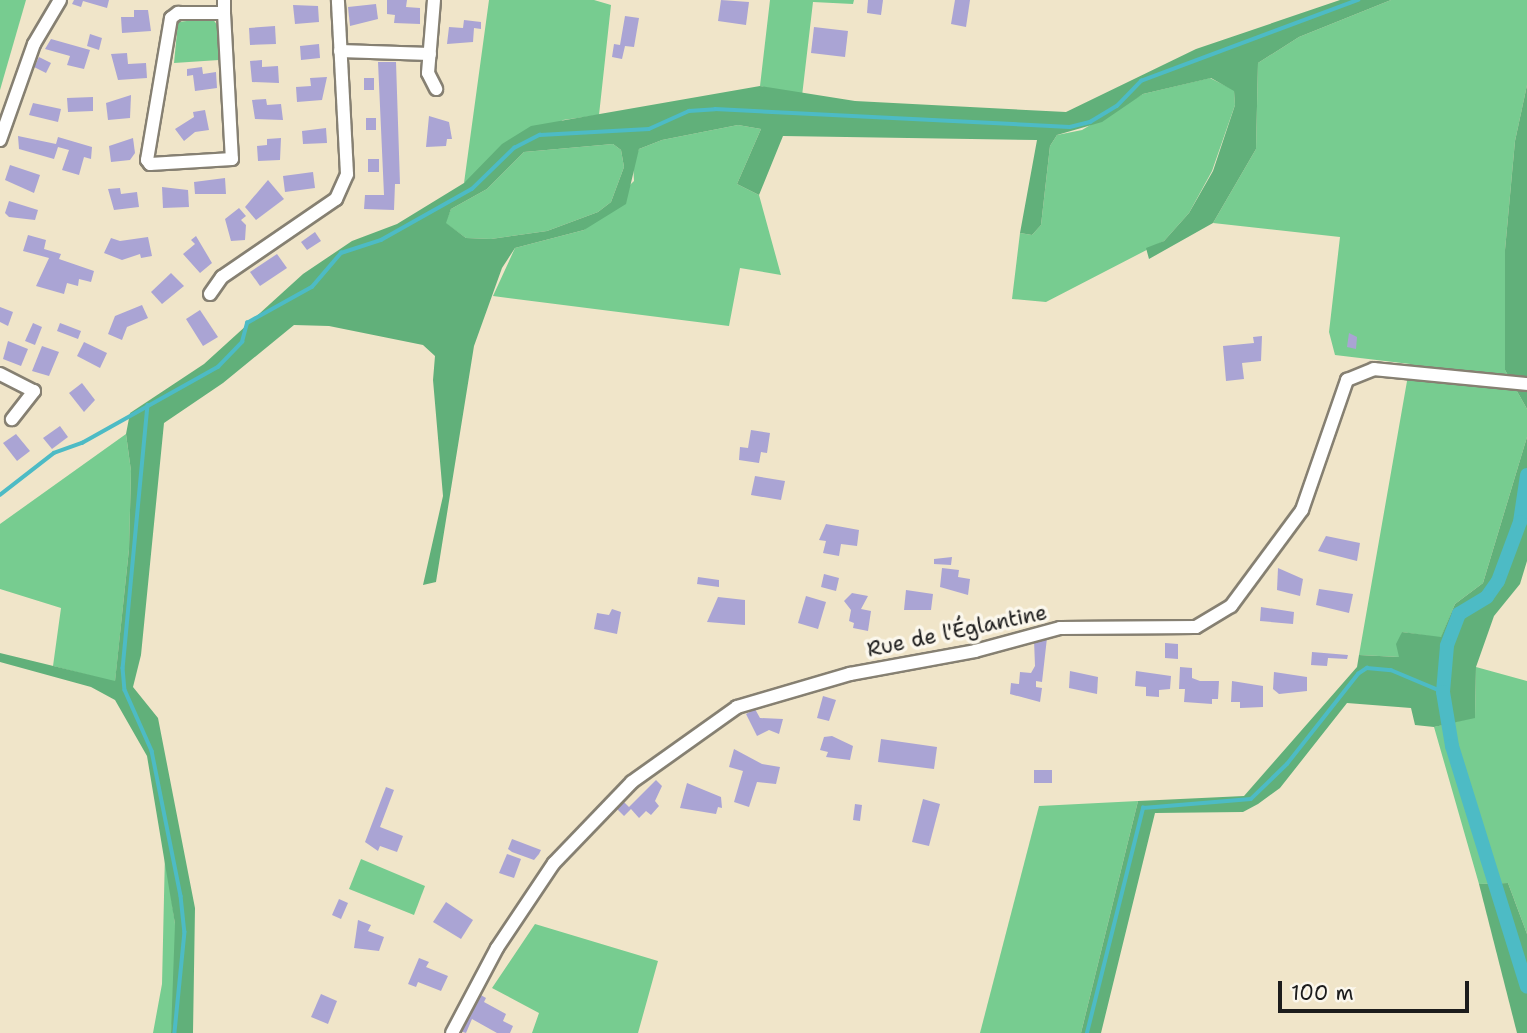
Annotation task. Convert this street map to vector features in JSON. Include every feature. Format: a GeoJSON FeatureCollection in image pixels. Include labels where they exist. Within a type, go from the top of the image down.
{"type":"FeatureCollection","features":[{"type":"Feature","properties":{"kind":"street"},"geometry":{"type":"LineString","coordinates":[[0,139],[34,44],[60,0]]}},
{"type":"Feature","properties":{"kind":"street"},"geometry":{"type":"LineString","coordinates":[[210,294],[222,277],[336,199],[347,174],[338,0]]}},
{"type":"Feature","properties":{"kind":"street"},"geometry":{"type":"LineString","coordinates":[[434,0],[428,73],[436,89]]}},
{"type":"Feature","properties":{"kind":"street"},"geometry":{"type":"LineString","coordinates":[[224,6],[232,159],[150,164],[147,160],[171,18],[178,13],[224,6]]}},
{"type":"Feature","properties":{"kind":"street"},"geometry":{"type":"LineString","coordinates":[[340,51],[430,54]]}},
{"type":"Feature","properties":{"kind":"street","name":"Rue de l'Églantine"},"geometry":{"type":"LineString","coordinates":[[452,1033],[497,948],[554,863],[632,782],[737,707],[850,674],[975,650],[1060,628],[1196,627],[1231,606],[1302,510],[1347,380],[1374,369],[1525,384]]}},
{"type":"Feature","properties":{"kind":"street"},"geometry":{"type":"LineString","coordinates":[[0,374],[34,391],[12,419]]}},
{"type":"Feature","properties":{"kind":"green space"},"geometry":{"type":"Polygon","coordinates":[[[0,0],[26,0],[0,90],[0,0]]]}},
{"type":"Feature","properties":{"kind":"green space"},"geometry":{"type":"Polygon","coordinates":[[[489,0],[594,0],[611,5],[599,115],[563,120],[464,183],[489,0]]]}},
{"type":"Feature","properties":{"kind":"green space"},"geometry":{"type":"Polygon","coordinates":[[[770,0],[854,0],[853,4],[813,2],[802,96],[760,86],[770,0]]]}},
{"type":"Feature","properties":{"kind":"green space"},"geometry":{"type":"Polygon","coordinates":[[[1340,0],[1391,0],[1299,37],[1258,63],[1256,149],[1213,223],[1149,259],[1146,248],[1164,241],[1189,213],[1213,171],[1235,105],[1234,91],[1211,78],[1143,94],[1102,122],[1057,135],[1050,146],[1041,225],[1032,235],[1020,233],[1037,140],[783,136],[759,195],[737,184],[761,129],[738,125],[662,140],[639,149],[626,204],[584,230],[515,248],[502,268],[474,346],[436,582],[423,585],[443,496],[433,380],[435,356],[423,345],[329,326],[294,325],[223,383],[164,423],[141,655],[133,687],[158,718],[195,908],[193,1033],[171,1033],[175,924],[147,756],[115,700],[91,687],[0,662],[0,653],[115,681],[129,549],[131,471],[126,434],[130,413],[204,364],[303,274],[352,241],[397,224],[464,183],[502,144],[531,126],[760,86],[855,101],[1066,112],[1196,49],[1340,0]],[[613,144],[524,152],[487,189],[451,209],[446,223],[466,238],[491,239],[547,231],[598,212],[611,202],[624,167],[621,150],[613,144]]]}},
{"type":"Feature","properties":{"kind":"green space"},"geometry":{"type":"Polygon","coordinates":[[[1391,0],[1527,0],[1527,85],[1515,141],[1505,250],[1505,370],[1527,409],[1527,437],[1483,583],[1455,604],[1441,638],[1402,632],[1399,657],[1359,655],[1410,364],[1335,355],[1329,332],[1340,237],[1213,223],[1256,149],[1258,63],[1299,37],[1391,0]]]}},
{"type":"Feature","properties":{"kind":"green space"},"geometry":{"type":"Polygon","coordinates":[[[212,18],[218,26],[219,60],[174,63],[178,22],[212,18]]]}},
{"type":"Feature","properties":{"kind":"green space"},"geometry":{"type":"Polygon","coordinates":[[[1210,78],[1234,90],[1235,105],[1212,171],[1189,213],[1164,241],[1046,302],[1012,299],[1020,233],[1032,235],[1041,225],[1050,146],[1057,135],[1082,130],[1143,94],[1210,78]]]}},
{"type":"Feature","properties":{"kind":"green space"},"geometry":{"type":"Polygon","coordinates":[[[1527,85],[1527,409],[1505,370],[1505,250],[1515,141],[1527,85]]]}},
{"type":"Feature","properties":{"kind":"green space"},"geometry":{"type":"Polygon","coordinates":[[[738,125],[761,129],[737,184],[759,195],[781,275],[740,268],[729,326],[493,296],[515,248],[584,230],[634,181],[633,162],[639,149],[662,140],[738,125]]]}},
{"type":"Feature","properties":{"kind":"green space"},"geometry":{"type":"Polygon","coordinates":[[[613,144],[621,150],[624,167],[611,202],[598,212],[547,231],[491,239],[466,238],[445,223],[451,209],[487,189],[524,152],[613,144]]]}},
{"type":"Feature","properties":{"kind":"green space"},"geometry":{"type":"Polygon","coordinates":[[[126,434],[131,471],[129,549],[115,682],[53,666],[61,608],[0,589],[0,524],[126,434]]]}},
{"type":"Feature","properties":{"kind":"green space"},"geometry":{"type":"Polygon","coordinates":[[[1527,437],[1527,561],[1520,584],[1494,616],[1476,667],[1475,718],[1434,727],[1415,725],[1411,708],[1347,703],[1280,788],[1258,804],[1243,812],[1155,813],[1101,1033],[1081,1033],[1138,801],[1244,796],[1357,667],[1359,655],[1399,657],[1396,644],[1402,632],[1441,637],[1455,604],[1483,583],[1527,437]]]}},
{"type":"Feature","properties":{"kind":"green space"},"geometry":{"type":"Polygon","coordinates":[[[1476,667],[1527,681],[1527,934],[1508,883],[1479,884],[1434,727],[1475,717],[1476,667]]]}},
{"type":"Feature","properties":{"kind":"green space"},"geometry":{"type":"Polygon","coordinates":[[[1138,801],[1081,1033],[980,1033],[1039,806],[1138,801]]]}},
{"type":"Feature","properties":{"kind":"green space"},"geometry":{"type":"Polygon","coordinates":[[[165,853],[175,924],[176,984],[171,1033],[153,1033],[162,984],[165,853]]]}},
{"type":"Feature","properties":{"kind":"green space"},"geometry":{"type":"Polygon","coordinates":[[[361,859],[425,886],[414,915],[349,889],[361,859]]]}},
{"type":"Feature","properties":{"kind":"green space"},"geometry":{"type":"Polygon","coordinates":[[[1508,883],[1527,934],[1527,1033],[1517,1033],[1479,884],[1508,883]]]}},
{"type":"Feature","properties":{"kind":"green space"},"geometry":{"type":"Polygon","coordinates":[[[535,924],[658,961],[638,1033],[532,1033],[539,1013],[492,988],[535,924]]]}},
{"type":"Feature","properties":{"kind":"building"},"geometry":{"type":"Polygon","coordinates":[[[74,0],[109,0],[107,8],[83,1],[81,7],[72,4],[74,0]]]}},
{"type":"Feature","properties":{"kind":"building"},"geometry":{"type":"Polygon","coordinates":[[[387,0],[407,0],[406,7],[420,8],[420,24],[394,23],[395,15],[387,14],[387,0]]]}},
{"type":"Feature","properties":{"kind":"building"},"geometry":{"type":"Polygon","coordinates":[[[721,0],[749,2],[746,25],[718,21],[721,0]]]}},
{"type":"Feature","properties":{"kind":"building"},"geometry":{"type":"Polygon","coordinates":[[[868,0],[883,0],[881,15],[867,13],[868,0]]]}},
{"type":"Feature","properties":{"kind":"building"},"geometry":{"type":"Polygon","coordinates":[[[955,0],[970,0],[966,27],[951,24],[955,0]]]}},
{"type":"Feature","properties":{"kind":"building"},"geometry":{"type":"Polygon","coordinates":[[[376,4],[378,19],[350,26],[348,7],[376,4]]]}},
{"type":"Feature","properties":{"kind":"building"},"geometry":{"type":"Polygon","coordinates":[[[293,5],[318,6],[319,22],[295,24],[293,5]]]}},
{"type":"Feature","properties":{"kind":"building"},"geometry":{"type":"Polygon","coordinates":[[[134,10],[148,10],[151,31],[122,33],[121,17],[134,17],[134,10]]]}},
{"type":"Feature","properties":{"kind":"building"},"geometry":{"type":"Polygon","coordinates":[[[625,16],[639,18],[634,47],[625,46],[622,59],[612,57],[614,44],[620,45],[625,16]]]}},
{"type":"Feature","properties":{"kind":"building"},"geometry":{"type":"Polygon","coordinates":[[[464,20],[481,22],[481,29],[474,28],[473,42],[447,44],[449,27],[463,28],[464,20]]]}},
{"type":"Feature","properties":{"kind":"building"},"geometry":{"type":"Polygon","coordinates":[[[275,26],[276,44],[250,45],[249,28],[275,26]]]}},
{"type":"Feature","properties":{"kind":"building"},"geometry":{"type":"Polygon","coordinates":[[[814,27],[848,31],[845,57],[811,53],[814,27]]]}},
{"type":"Feature","properties":{"kind":"building"},"geometry":{"type":"Polygon","coordinates":[[[90,34],[102,38],[99,50],[87,46],[90,34]]]}},
{"type":"Feature","properties":{"kind":"building"},"geometry":{"type":"Polygon","coordinates":[[[51,39],[90,50],[84,69],[67,65],[70,56],[45,49],[51,39]]]}},
{"type":"Feature","properties":{"kind":"building"},"geometry":{"type":"Polygon","coordinates":[[[319,44],[320,58],[301,60],[300,46],[319,44]]]}},
{"type":"Feature","properties":{"kind":"building"},"geometry":{"type":"Polygon","coordinates":[[[127,53],[128,64],[146,63],[147,78],[118,80],[111,54],[127,53]]]}},
{"type":"Feature","properties":{"kind":"building"},"geometry":{"type":"Polygon","coordinates":[[[39,57],[51,63],[46,73],[34,67],[39,57]]]}},
{"type":"Feature","properties":{"kind":"building"},"geometry":{"type":"Polygon","coordinates":[[[262,60],[262,67],[278,66],[279,83],[252,82],[250,61],[262,60]]]}},
{"type":"Feature","properties":{"kind":"building"},"geometry":{"type":"Polygon","coordinates":[[[378,62],[396,62],[400,184],[395,184],[394,210],[364,209],[365,195],[384,195],[378,62]]]}},
{"type":"Feature","properties":{"kind":"building"},"geometry":{"type":"Polygon","coordinates":[[[202,67],[203,74],[216,72],[217,88],[195,91],[193,75],[187,76],[187,69],[202,67]]]}},
{"type":"Feature","properties":{"kind":"building"},"geometry":{"type":"Polygon","coordinates":[[[327,77],[322,100],[297,102],[296,87],[311,86],[310,78],[327,77]]]}},
{"type":"Feature","properties":{"kind":"building"},"geometry":{"type":"Polygon","coordinates":[[[364,78],[374,78],[374,90],[364,90],[364,78]]]}},
{"type":"Feature","properties":{"kind":"building"},"geometry":{"type":"Polygon","coordinates":[[[131,95],[130,118],[108,120],[106,103],[131,95]]]}},
{"type":"Feature","properties":{"kind":"building"},"geometry":{"type":"Polygon","coordinates":[[[93,97],[93,111],[68,112],[67,98],[93,97]]]}},
{"type":"Feature","properties":{"kind":"building"},"geometry":{"type":"Polygon","coordinates":[[[266,99],[267,105],[281,104],[283,120],[255,119],[252,100],[266,99]]]}},
{"type":"Feature","properties":{"kind":"building"},"geometry":{"type":"Polygon","coordinates":[[[33,103],[61,109],[58,122],[29,115],[33,103]]]}},
{"type":"Feature","properties":{"kind":"building"},"geometry":{"type":"Polygon","coordinates":[[[205,110],[209,130],[195,132],[184,141],[175,129],[194,117],[193,112],[205,110]]]}},
{"type":"Feature","properties":{"kind":"building"},"geometry":{"type":"Polygon","coordinates":[[[429,116],[449,122],[452,139],[447,139],[446,146],[426,147],[429,116]]]}},
{"type":"Feature","properties":{"kind":"building"},"geometry":{"type":"Polygon","coordinates":[[[366,118],[376,118],[376,130],[366,130],[366,118]]]}},
{"type":"Feature","properties":{"kind":"building"},"geometry":{"type":"Polygon","coordinates":[[[326,128],[327,143],[303,144],[302,131],[326,128]]]}},
{"type":"Feature","properties":{"kind":"building"},"geometry":{"type":"Polygon","coordinates":[[[18,136],[56,144],[58,137],[92,147],[91,159],[84,157],[79,175],[62,170],[69,150],[58,147],[54,159],[19,149],[18,136]]]}},
{"type":"Feature","properties":{"kind":"building"},"geometry":{"type":"Polygon","coordinates":[[[133,138],[135,153],[130,160],[111,162],[109,146],[133,138]]]}},
{"type":"Feature","properties":{"kind":"building"},"geometry":{"type":"Polygon","coordinates":[[[281,138],[280,160],[258,161],[257,146],[267,145],[267,139],[281,138]]]}},
{"type":"Feature","properties":{"kind":"building"},"geometry":{"type":"Polygon","coordinates":[[[368,159],[379,159],[379,172],[368,172],[368,159]]]}},
{"type":"Feature","properties":{"kind":"building"},"geometry":{"type":"Polygon","coordinates":[[[10,165],[40,175],[34,193],[5,180],[10,165]]]}},
{"type":"Feature","properties":{"kind":"building"},"geometry":{"type":"Polygon","coordinates":[[[313,172],[315,188],[285,192],[283,176],[313,172]]]}},
{"type":"Feature","properties":{"kind":"building"},"geometry":{"type":"Polygon","coordinates":[[[225,178],[226,194],[195,194],[194,182],[225,178]]]}},
{"type":"Feature","properties":{"kind":"building"},"geometry":{"type":"Polygon","coordinates":[[[268,180],[284,199],[256,220],[245,207],[268,180]]]}},
{"type":"Feature","properties":{"kind":"building"},"geometry":{"type":"Polygon","coordinates":[[[162,187],[188,190],[189,207],[163,208],[162,187]]]}},
{"type":"Feature","properties":{"kind":"building"},"geometry":{"type":"Polygon","coordinates":[[[120,188],[121,194],[137,192],[139,207],[114,210],[108,189],[120,188]]]}},
{"type":"Feature","properties":{"kind":"building"},"geometry":{"type":"Polygon","coordinates":[[[9,201],[38,210],[35,220],[9,217],[5,213],[9,201]]]}},
{"type":"Feature","properties":{"kind":"building"},"geometry":{"type":"Polygon","coordinates":[[[239,208],[246,216],[241,220],[246,225],[245,240],[231,241],[225,219],[239,208]]]}},
{"type":"Feature","properties":{"kind":"building"},"geometry":{"type":"Polygon","coordinates":[[[315,232],[321,241],[307,250],[301,242],[315,232]]]}},
{"type":"Feature","properties":{"kind":"building"},"geometry":{"type":"Polygon","coordinates":[[[28,235],[46,240],[44,249],[61,254],[59,259],[94,271],[91,282],[79,279],[78,286],[67,283],[64,294],[36,286],[49,258],[23,251],[28,235]]]}},
{"type":"Feature","properties":{"kind":"building"},"geometry":{"type":"Polygon","coordinates":[[[196,236],[212,263],[200,273],[183,254],[195,244],[191,240],[196,236]]]}},
{"type":"Feature","properties":{"kind":"building"},"geometry":{"type":"Polygon","coordinates":[[[148,237],[152,256],[141,258],[140,254],[122,260],[104,253],[111,238],[120,241],[148,237]]]}},
{"type":"Feature","properties":{"kind":"building"},"geometry":{"type":"Polygon","coordinates":[[[277,254],[287,268],[260,286],[250,272],[277,254]]]}},
{"type":"Feature","properties":{"kind":"building"},"geometry":{"type":"Polygon","coordinates":[[[171,273],[184,286],[162,304],[151,292],[171,273]]]}},
{"type":"Feature","properties":{"kind":"building"},"geometry":{"type":"Polygon","coordinates":[[[142,305],[148,318],[127,327],[122,340],[108,334],[115,316],[142,305]]]}},
{"type":"Feature","properties":{"kind":"building"},"geometry":{"type":"Polygon","coordinates":[[[0,307],[13,312],[8,326],[0,322],[0,307]]]}},
{"type":"Feature","properties":{"kind":"building"},"geometry":{"type":"Polygon","coordinates":[[[200,310],[218,337],[203,346],[186,319],[200,310]]]}},
{"type":"Feature","properties":{"kind":"building"},"geometry":{"type":"Polygon","coordinates":[[[33,323],[42,327],[35,345],[25,341],[33,323]]]}},
{"type":"Feature","properties":{"kind":"building"},"geometry":{"type":"Polygon","coordinates":[[[60,323],[81,331],[78,339],[57,331],[60,323]]]}},
{"type":"Feature","properties":{"kind":"building"},"geometry":{"type":"Polygon","coordinates":[[[1349,333],[1357,337],[1356,349],[1347,347],[1349,333]]]}},
{"type":"Feature","properties":{"kind":"building"},"geometry":{"type":"Polygon","coordinates":[[[1262,336],[1261,361],[1242,363],[1244,379],[1226,381],[1223,346],[1254,343],[1253,337],[1262,336]]]}},
{"type":"Feature","properties":{"kind":"building"},"geometry":{"type":"Polygon","coordinates":[[[8,341],[28,349],[21,366],[3,359],[8,341]]]}},
{"type":"Feature","properties":{"kind":"building"},"geometry":{"type":"Polygon","coordinates":[[[84,342],[107,353],[100,368],[77,356],[84,342]]]}},
{"type":"Feature","properties":{"kind":"building"},"geometry":{"type":"Polygon","coordinates":[[[42,346],[59,352],[49,376],[32,371],[42,346]]]}},
{"type":"Feature","properties":{"kind":"building"},"geometry":{"type":"Polygon","coordinates":[[[82,383],[95,400],[84,412],[69,393],[82,383]]]}},
{"type":"Feature","properties":{"kind":"building"},"geometry":{"type":"Polygon","coordinates":[[[60,426],[68,437],[52,449],[43,438],[60,426]]]}},
{"type":"Feature","properties":{"kind":"building"},"geometry":{"type":"Polygon","coordinates":[[[751,430],[770,433],[767,453],[761,452],[759,463],[739,460],[740,447],[748,448],[751,430]]]}},
{"type":"Feature","properties":{"kind":"building"},"geometry":{"type":"Polygon","coordinates":[[[16,434],[30,451],[17,461],[3,443],[16,434]]]}},
{"type":"Feature","properties":{"kind":"building"},"geometry":{"type":"Polygon","coordinates":[[[755,476],[785,481],[781,500],[751,495],[755,476]]]}},
{"type":"Feature","properties":{"kind":"building"},"geometry":{"type":"Polygon","coordinates":[[[826,524],[859,530],[857,546],[841,544],[839,556],[823,553],[826,541],[819,540],[826,524]]]}},
{"type":"Feature","properties":{"kind":"building"},"geometry":{"type":"Polygon","coordinates":[[[1326,536],[1360,543],[1357,561],[1318,551],[1326,536]]]}},
{"type":"Feature","properties":{"kind":"building"},"geometry":{"type":"Polygon","coordinates":[[[952,557],[951,565],[934,564],[934,559],[952,557]]]}},
{"type":"Feature","properties":{"kind":"building"},"geometry":{"type":"Polygon","coordinates":[[[942,568],[959,570],[958,577],[970,579],[968,595],[940,587],[942,568]]]}},
{"type":"Feature","properties":{"kind":"building"},"geometry":{"type":"Polygon","coordinates":[[[1278,568],[1303,579],[1300,596],[1277,590],[1278,568]]]}},
{"type":"Feature","properties":{"kind":"building"},"geometry":{"type":"Polygon","coordinates":[[[824,574],[839,578],[836,591],[821,587],[824,574]]]}},
{"type":"Feature","properties":{"kind":"building"},"geometry":{"type":"Polygon","coordinates":[[[698,577],[719,580],[719,587],[697,584],[698,577]]]}},
{"type":"Feature","properties":{"kind":"building"},"geometry":{"type":"Polygon","coordinates":[[[1319,589],[1353,594],[1349,613],[1316,605],[1319,589]]]}},
{"type":"Feature","properties":{"kind":"building"},"geometry":{"type":"Polygon","coordinates":[[[906,590],[933,594],[931,610],[904,610],[906,590]]]}},
{"type":"Feature","properties":{"kind":"building"},"geometry":{"type":"Polygon","coordinates":[[[852,593],[868,596],[861,609],[871,611],[868,631],[853,628],[854,623],[849,621],[851,610],[844,601],[852,593]]]}},
{"type":"Feature","properties":{"kind":"building"},"geometry":{"type":"Polygon","coordinates":[[[806,596],[826,602],[818,629],[798,623],[806,596]]]}},
{"type":"Feature","properties":{"kind":"building"},"geometry":{"type":"Polygon","coordinates":[[[718,597],[745,600],[745,625],[707,622],[718,597]]]}},
{"type":"Feature","properties":{"kind":"building"},"geometry":{"type":"Polygon","coordinates":[[[1261,607],[1294,612],[1293,624],[1260,621],[1261,607]]]}},
{"type":"Feature","properties":{"kind":"building"},"geometry":{"type":"Polygon","coordinates":[[[612,609],[621,612],[617,634],[594,629],[597,613],[609,615],[612,609]]]}},
{"type":"Feature","properties":{"kind":"building"},"geometry":{"type":"Polygon","coordinates":[[[1047,638],[1042,682],[1036,681],[1036,687],[1042,688],[1040,702],[1010,694],[1011,683],[1019,684],[1020,672],[1031,673],[1035,666],[1034,640],[1047,638]]]}},
{"type":"Feature","properties":{"kind":"building"},"geometry":{"type":"Polygon","coordinates":[[[1165,643],[1178,644],[1178,659],[1165,658],[1165,643]]]}},
{"type":"Feature","properties":{"kind":"building"},"geometry":{"type":"Polygon","coordinates":[[[1312,652],[1348,655],[1347,659],[1328,658],[1327,666],[1311,665],[1312,652]]]}},
{"type":"Feature","properties":{"kind":"building"},"geometry":{"type":"Polygon","coordinates":[[[1180,667],[1192,668],[1192,678],[1200,681],[1219,681],[1218,699],[1212,699],[1212,704],[1184,702],[1185,689],[1179,689],[1180,667]]]}},
{"type":"Feature","properties":{"kind":"building"},"geometry":{"type":"Polygon","coordinates":[[[1070,671],[1098,677],[1097,694],[1069,688],[1070,671]]]}},
{"type":"Feature","properties":{"kind":"building"},"geometry":{"type":"Polygon","coordinates":[[[1136,671],[1171,676],[1170,689],[1159,690],[1159,697],[1146,696],[1146,687],[1135,686],[1136,671]]]}},
{"type":"Feature","properties":{"kind":"building"},"geometry":{"type":"Polygon","coordinates":[[[1274,672],[1307,677],[1307,691],[1279,694],[1273,689],[1274,672]]]}},
{"type":"Feature","properties":{"kind":"building"},"geometry":{"type":"Polygon","coordinates":[[[1232,681],[1263,686],[1263,707],[1240,708],[1240,702],[1231,702],[1232,681]]]}},
{"type":"Feature","properties":{"kind":"building"},"geometry":{"type":"Polygon","coordinates":[[[823,696],[836,700],[829,721],[817,718],[823,696]]]}},
{"type":"Feature","properties":{"kind":"building"},"geometry":{"type":"Polygon","coordinates":[[[755,709],[760,718],[783,719],[779,734],[769,730],[757,736],[746,714],[755,709]]]}},
{"type":"Feature","properties":{"kind":"building"},"geometry":{"type":"Polygon","coordinates":[[[832,736],[853,746],[850,760],[826,757],[828,752],[820,750],[824,737],[832,736]]]}},
{"type":"Feature","properties":{"kind":"building"},"geometry":{"type":"Polygon","coordinates":[[[881,739],[937,747],[934,769],[878,762],[881,739]]]}},
{"type":"Feature","properties":{"kind":"building"},"geometry":{"type":"Polygon","coordinates":[[[734,749],[762,764],[780,767],[776,784],[757,782],[749,807],[734,802],[743,771],[729,767],[734,749]]]}},
{"type":"Feature","properties":{"kind":"building"},"geometry":{"type":"Polygon","coordinates":[[[1034,770],[1052,770],[1052,783],[1034,783],[1034,770]]]}},
{"type":"Feature","properties":{"kind":"building"},"geometry":{"type":"Polygon","coordinates":[[[656,780],[662,786],[655,801],[659,806],[651,815],[646,811],[639,818],[631,809],[624,816],[616,808],[623,801],[629,807],[656,780]]]}},
{"type":"Feature","properties":{"kind":"building"},"geometry":{"type":"Polygon","coordinates":[[[687,783],[721,797],[722,808],[718,807],[716,814],[680,808],[687,783]]]}},
{"type":"Feature","properties":{"kind":"building"},"geometry":{"type":"Polygon","coordinates":[[[386,787],[394,790],[380,827],[403,836],[397,852],[380,846],[378,851],[365,842],[386,787]]]}},
{"type":"Feature","properties":{"kind":"building"},"geometry":{"type":"Polygon","coordinates":[[[923,799],[940,804],[929,846],[912,842],[923,799]]]}},
{"type":"Feature","properties":{"kind":"building"},"geometry":{"type":"Polygon","coordinates":[[[855,804],[862,805],[860,821],[853,820],[855,804]]]}},
{"type":"Feature","properties":{"kind":"building"},"geometry":{"type":"Polygon","coordinates":[[[512,839],[541,850],[534,860],[512,852],[508,849],[512,839]]]}},
{"type":"Feature","properties":{"kind":"building"},"geometry":{"type":"Polygon","coordinates":[[[507,854],[521,859],[514,878],[499,873],[507,854]]]}},
{"type":"Feature","properties":{"kind":"building"},"geometry":{"type":"Polygon","coordinates":[[[339,899],[348,903],[341,919],[332,915],[339,899]]]}},
{"type":"Feature","properties":{"kind":"building"},"geometry":{"type":"Polygon","coordinates":[[[446,902],[473,920],[461,939],[433,922],[446,902]]]}},
{"type":"Feature","properties":{"kind":"building"},"geometry":{"type":"Polygon","coordinates":[[[358,920],[371,925],[368,931],[384,937],[379,951],[354,948],[358,920]]]}},
{"type":"Feature","properties":{"kind":"building"},"geometry":{"type":"Polygon","coordinates":[[[419,958],[429,962],[426,967],[448,976],[441,991],[418,982],[416,987],[408,984],[419,958]]]}},
{"type":"Feature","properties":{"kind":"building"},"geometry":{"type":"Polygon","coordinates":[[[321,994],[337,1001],[328,1024],[311,1017],[321,994]]]}},
{"type":"Feature","properties":{"kind":"building"},"geometry":{"type":"Polygon","coordinates":[[[479,994],[486,998],[484,1002],[506,1014],[503,1021],[513,1026],[510,1033],[497,1033],[472,1019],[466,1033],[460,1031],[479,994]]]}},
{"type":"Feature","properties":{"kind":"waterway"},"geometry":{"type":"LineString","coordinates":[[0,495],[54,453],[82,443],[218,367],[242,342],[247,323],[312,287],[341,253],[381,240],[472,189],[514,148],[540,135],[649,129],[689,111],[715,109],[1070,127],[1090,122],[1117,106],[1141,81],[1358,0]]}},
{"type":"Feature","properties":{"kind":"waterway"},"geometry":{"type":"LineString","coordinates":[[148,405],[123,668],[125,690],[152,751],[181,896],[185,932],[175,1033]]}},
{"type":"Feature","properties":{"kind":"waterway"},"geometry":{"type":"LineString","coordinates":[[1527,475],[1520,522],[1498,581],[1487,597],[1459,614],[1447,646],[1443,692],[1452,746],[1527,987]]}},
{"type":"Feature","properties":{"kind":"waterway"},"geometry":{"type":"LineString","coordinates":[[1087,1033],[1143,808],[1251,799],[1287,764],[1358,674],[1367,668],[1391,670],[1443,692]]}}]}
